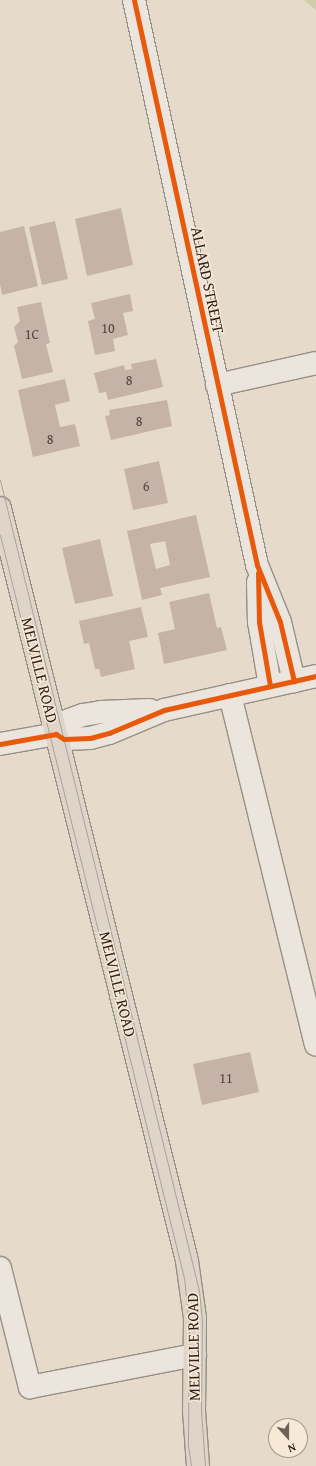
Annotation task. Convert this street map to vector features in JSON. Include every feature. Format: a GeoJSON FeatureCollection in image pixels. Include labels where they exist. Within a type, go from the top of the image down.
{"type":"FeatureCollection","features":[{"type":"Feature","properties":{"kind":"main road","name":"MELVILLE ROAD"},"geometry":{"type":"LineString","coordinates":[[0,508],[187,1261],[195,1318],[194,1411],[198,1466]]}},
{"type":"Feature","properties":{"kind":"street","name":"ALLARD STREET"},"geometry":{"type":"LineString","coordinates":[[134,0],[257,565],[280,622],[294,681]]}},
{"type":"Feature","properties":{"kind":"street"},"geometry":{"type":"LineString","coordinates":[[217,385],[316,363]]}},
{"type":"Feature","properties":{"kind":"street","name":"ALLARD STREET"},"geometry":{"type":"LineString","coordinates":[[257,565],[259,622],[270,686]]}},
{"type":"Feature","properties":{"kind":"street"},"geometry":{"type":"LineString","coordinates":[[0,744],[56,734],[64,739],[90,738],[108,733],[164,710],[316,676]]}},
{"type":"Feature","properties":{"kind":"street"},"geometry":{"type":"LineString","coordinates":[[230,695],[316,1045]]}},
{"type":"Feature","properties":{"kind":"street"},"geometry":{"type":"LineString","coordinates":[[0,1268],[30,1388],[195,1355]]}},
{"type":"Feature","properties":{"kind":"shaded area"},"geometry":{"type":"Polygon","coordinates":[[[304,0],[316,0],[316,10],[304,0]]]}},
{"type":"Feature","properties":{"kind":"building"},"geometry":{"type":"Polygon","coordinates":[[[121,208],[133,265],[87,276],[75,219],[121,208]]]}},
{"type":"Feature","properties":{"kind":"building"},"geometry":{"type":"Polygon","coordinates":[[[55,221],[68,279],[42,285],[29,227],[55,221]]]}},
{"type":"Feature","properties":{"kind":"building"},"geometry":{"type":"Polygon","coordinates":[[[24,226],[38,286],[2,295],[0,284],[0,232],[24,226]]]}},
{"type":"Feature","properties":{"kind":"building"},"geometry":{"type":"Polygon","coordinates":[[[130,294],[133,311],[123,313],[128,335],[113,339],[115,351],[95,355],[88,321],[95,319],[91,303],[130,294]]]}},
{"type":"Feature","properties":{"kind":"building"},"geometry":{"type":"Polygon","coordinates":[[[41,302],[50,343],[46,344],[53,372],[22,379],[14,346],[18,342],[14,327],[20,321],[17,307],[41,302]]]}},
{"type":"Feature","properties":{"kind":"building"},"geometry":{"type":"Polygon","coordinates":[[[156,359],[163,387],[108,400],[106,392],[99,393],[94,373],[124,365],[125,370],[132,369],[131,364],[156,359]]]}},
{"type":"Feature","properties":{"kind":"building"},"geometry":{"type":"Polygon","coordinates":[[[65,379],[70,401],[55,405],[60,427],[75,424],[80,446],[33,457],[18,390],[65,379]]]}},
{"type":"Feature","properties":{"kind":"building"},"geometry":{"type":"Polygon","coordinates":[[[167,400],[172,426],[111,440],[105,416],[110,415],[109,410],[167,400]]]}},
{"type":"Feature","properties":{"kind":"building"},"geometry":{"type":"Polygon","coordinates":[[[159,461],[168,503],[133,510],[124,469],[159,461]]]}},
{"type":"Feature","properties":{"kind":"building"},"geometry":{"type":"Polygon","coordinates":[[[196,515],[210,577],[160,588],[162,595],[142,600],[127,531],[196,515]],[[165,541],[150,544],[156,569],[170,565],[165,541]]]}},
{"type":"Feature","properties":{"kind":"building"},"geometry":{"type":"Polygon","coordinates":[[[100,539],[113,596],[75,604],[62,548],[100,539]]]}},
{"type":"Feature","properties":{"kind":"building"},"geometry":{"type":"Polygon","coordinates":[[[209,593],[217,628],[221,627],[227,650],[164,664],[158,633],[175,629],[169,602],[209,593]]]}},
{"type":"Feature","properties":{"kind":"building"},"geometry":{"type":"Polygon","coordinates":[[[141,607],[148,637],[129,641],[135,669],[101,677],[99,669],[95,669],[89,643],[84,644],[79,621],[141,607]]]}},
{"type":"Feature","properties":{"kind":"building"},"geometry":{"type":"Polygon","coordinates":[[[250,1052],[259,1092],[202,1105],[193,1064],[250,1052]]]}},
{"type":"Feature","properties":{"kind":"tram line"},"geometry":{"type":"LineString","coordinates":[[0,480],[199,1291],[202,1321],[201,1411],[205,1466]]}},
{"type":"Feature","properties":{"kind":"tram line"},"geometry":{"type":"LineString","coordinates":[[0,535],[184,1278],[189,1324],[188,1445],[191,1466]]}},
{"type":"Feature","properties":{"kind":"cycle path"},"geometry":{"type":"LineString","coordinates":[[134,0],[257,565],[280,622],[294,681]]}},
{"type":"Feature","properties":{"kind":"cycle path"},"geometry":{"type":"LineString","coordinates":[[258,573],[259,622],[270,686]]}},
{"type":"Feature","properties":{"kind":"cycle path"},"geometry":{"type":"LineString","coordinates":[[0,744],[56,734],[64,739],[90,738],[109,733],[164,710],[316,676]]}}]}
